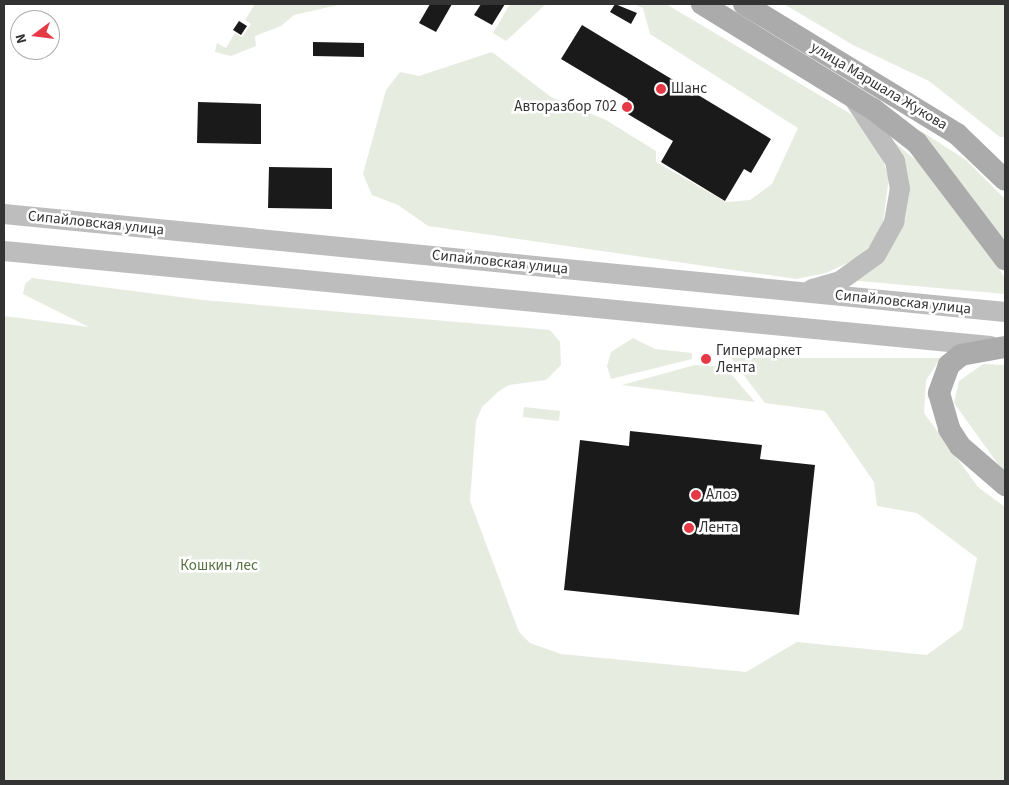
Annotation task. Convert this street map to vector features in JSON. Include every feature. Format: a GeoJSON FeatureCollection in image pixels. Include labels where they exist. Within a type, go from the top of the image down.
{"type":"FeatureCollection","features":[{"type":"Feature","properties":{"kind":"main road","name":"улица Маршала Жукова"},"geometry":{"type":"LineString","coordinates":[[702,4],[844,90],[917,143],[1005,258]]}},
{"type":"Feature","properties":{"kind":"main road","name":"улица Маршала Жукова"},"geometry":{"type":"LineString","coordinates":[[744,4],[957,134],[1005,180]]}},
{"type":"Feature","properties":{"kind":"main road"},"geometry":{"type":"LineString","coordinates":[[803,292],[840,280],[876,255],[894,222],[900,189],[895,161],[880,134],[844,90]]}},
{"type":"Feature","properties":{"kind":"main road","name":"Сипайловская улица"},"geometry":{"type":"LineString","coordinates":[[4,214],[1000,312]]}},
{"type":"Feature","properties":{"kind":"main road"},"geometry":{"type":"LineString","coordinates":[[4,251],[1000,347]]}},
{"type":"Feature","properties":{"kind":"main road"},"geometry":{"type":"LineString","coordinates":[[1000,347],[961,355],[949,365],[939,393],[949,429],[960,446],[1005,485]]}},
{"type":"Feature","properties":{"kind":"green space"},"geometry":{"type":"Polygon","coordinates":[[[255,4],[342,4],[294,15],[281,26],[255,36],[256,46],[231,56],[215,52],[217,43],[226,48],[235,33],[242,37],[251,24],[245,20],[255,4]]]}},
{"type":"Feature","properties":{"kind":"green space"},"geometry":{"type":"Polygon","coordinates":[[[510,4],[546,4],[506,41],[493,33],[510,4]]]}},
{"type":"Feature","properties":{"kind":"green space"},"geometry":{"type":"Polygon","coordinates":[[[634,4],[666,4],[851,114],[879,150],[889,177],[883,223],[871,245],[854,260],[826,273],[796,279],[428,226],[398,205],[372,195],[363,174],[386,90],[400,72],[419,76],[492,52],[551,97],[606,120],[656,151],[656,162],[726,202],[750,200],[772,184],[798,128],[650,34],[643,8],[634,4]]]}},
{"type":"Feature","properties":{"kind":"green space"},"geometry":{"type":"Polygon","coordinates":[[[784,4],[1005,4],[1005,137],[1000,137],[929,81],[853,45],[784,4]]]}},
{"type":"Feature","properties":{"kind":"green space"},"geometry":{"type":"Polygon","coordinates":[[[918,129],[966,160],[1005,199],[1005,241],[918,129]]]}},
{"type":"Feature","properties":{"kind":"green space"},"geometry":{"type":"Polygon","coordinates":[[[894,142],[917,161],[996,262],[1005,279],[1005,294],[848,280],[899,225],[894,142]]]}},
{"type":"Feature","properties":{"kind":"green space","name":"Кошкин лес"},"geometry":{"type":"Polygon","coordinates":[[[32,278],[203,300],[550,330],[560,342],[561,365],[546,380],[509,385],[499,391],[482,407],[476,421],[470,501],[519,632],[530,643],[561,654],[746,672],[797,642],[927,655],[962,629],[977,558],[917,513],[877,506],[874,482],[825,411],[765,403],[731,358],[941,358],[926,380],[924,413],[978,487],[1005,507],[1005,781],[4,781],[4,316],[89,327],[23,294],[25,284],[32,278]]]}},
{"type":"Feature","properties":{"kind":"green space"},"geometry":{"type":"Polygon","coordinates":[[[633,338],[655,349],[692,353],[692,359],[611,379],[607,366],[611,352],[633,338]]]}},
{"type":"Feature","properties":{"kind":"green space"},"geometry":{"type":"Polygon","coordinates":[[[983,364],[1005,365],[1005,474],[954,403],[959,381],[983,364]]]}},
{"type":"Feature","properties":{"kind":"green space"},"geometry":{"type":"Polygon","coordinates":[[[695,365],[725,367],[755,402],[622,385],[695,365]]]}},
{"type":"Feature","properties":{"kind":"green space"},"geometry":{"type":"Polygon","coordinates":[[[524,407],[560,411],[559,421],[523,417],[524,407]]]}},
{"type":"Feature","properties":{"kind":"building"},"geometry":{"type":"Polygon","coordinates":[[[430,4],[452,4],[436,32],[419,23],[430,4]]]}},
{"type":"Feature","properties":{"kind":"building"},"geometry":{"type":"Polygon","coordinates":[[[481,4],[505,4],[492,25],[474,15],[481,4]]]}},
{"type":"Feature","properties":{"kind":"building"},"geometry":{"type":"Polygon","coordinates":[[[615,4],[637,13],[631,24],[610,12],[615,4]]]}},
{"type":"Feature","properties":{"kind":"building"},"geometry":{"type":"Polygon","coordinates":[[[239,21],[247,26],[241,35],[233,30],[239,21]]]}},
{"type":"Feature","properties":{"kind":"building"},"geometry":{"type":"Polygon","coordinates":[[[582,25],[771,139],[751,173],[744,169],[725,201],[661,162],[673,141],[621,110],[628,99],[561,59],[582,25]]]}},
{"type":"Feature","properties":{"kind":"building"},"geometry":{"type":"Polygon","coordinates":[[[313,42],[364,43],[364,57],[313,56],[313,42]]]}},
{"type":"Feature","properties":{"kind":"building"},"geometry":{"type":"Polygon","coordinates":[[[198,102],[261,104],[261,144],[197,143],[198,102]]]}},
{"type":"Feature","properties":{"kind":"building"},"geometry":{"type":"Polygon","coordinates":[[[269,167],[332,168],[332,209],[268,208],[269,167]]]}},
{"type":"Feature","properties":{"kind":"building","name":"Лента"},"geometry":{"type":"Polygon","coordinates":[[[630,431],[762,445],[760,459],[815,465],[799,615],[564,590],[580,440],[629,446],[630,431]]]}},
{"type":"Feature","properties":{"kind":"place","name":"Шанс"},"geometry":{"type":"Point","coordinates":[661,89]}},
{"type":"Feature","properties":{"kind":"place","name":"Авторазбор 702"},"geometry":{"type":"Point","coordinates":[627,107]}},
{"type":"Feature","properties":{"kind":"place","name":"Гипермаркет Лента"},"geometry":{"type":"Point","coordinates":[706,359]}},
{"type":"Feature","properties":{"kind":"place","name":"Алоэ"},"geometry":{"type":"Point","coordinates":[696,495]}},
{"type":"Feature","properties":{"kind":"place","name":"Лента"},"geometry":{"type":"Point","coordinates":[689,528]}}]}
